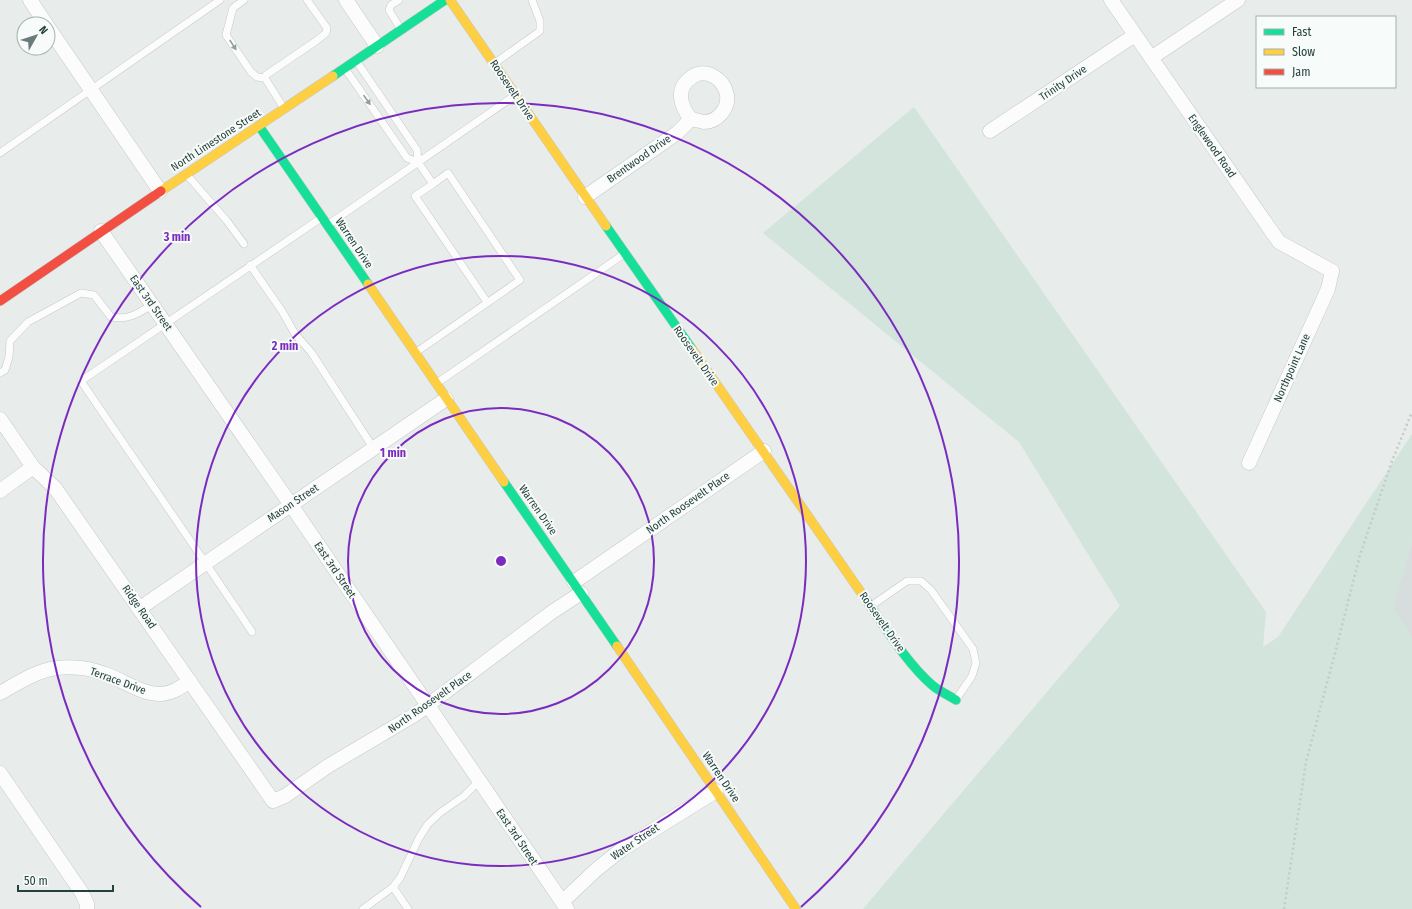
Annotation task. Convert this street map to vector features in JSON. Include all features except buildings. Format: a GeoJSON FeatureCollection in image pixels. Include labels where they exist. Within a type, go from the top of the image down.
{"type":"FeatureCollection","features":[{"type":"Feature","properties":{"kind":"street"},"geometry":{"type":"LineString","coordinates":[[30,0],[41,16]]}},
{"type":"Feature","properties":{"kind":"street"},"geometry":{"type":"LineString","coordinates":[[346,0],[377,46]]}},
{"type":"Feature","properties":{"kind":"street","name":"North Limestone Street"},"geometry":{"type":"LineString","coordinates":[[0,301],[160,191],[445,0]]}},
{"type":"Feature","properties":{"kind":"street","name":"Roosevelt Drive"},"geometry":{"type":"LineString","coordinates":[[450,0],[584,197],[764,451],[895,641],[918,672],[934,686],[956,700]]}},
{"type":"Feature","properties":{"kind":"street","name":"Englewood Road"},"geometry":{"type":"LineString","coordinates":[[1111,0],[1279,242],[1332,272]]}},
{"type":"Feature","properties":{"kind":"street"},"geometry":{"type":"LineString","coordinates":[[1151,58],[1238,0]]}},
{"type":"Feature","properties":{"kind":"street","name":"Trinity Drive"},"geometry":{"type":"LineString","coordinates":[[990,132],[1135,35]]}},
{"type":"Feature","properties":{"kind":"street"},"geometry":{"type":"LineString","coordinates":[[56,39],[160,191]]}},
{"type":"Feature","properties":{"kind":"street","name":"Brentwood Drive"},"geometry":{"type":"LineString","coordinates":[[584,197],[677,133],[691,119]]}},
{"type":"Feature","properties":{"kind":"street","name":"Warren Drive"},"geometry":{"type":"LineString","coordinates":[[259,126],[716,790],[796,909]]}},
{"type":"Feature","properties":{"kind":"street","name":"East 3rd Street"},"geometry":{"type":"LineString","coordinates":[[101,231],[291,505],[564,906]]}},
{"type":"Feature","properties":{"kind":"street","name":"Northpoint Lane"},"geometry":{"type":"LineString","coordinates":[[1249,463],[1328,289],[1332,272]]}},
{"type":"Feature","properties":{"kind":"street","name":"Mason Street"},"geometry":{"type":"LineString","coordinates":[[140,608],[446,399]]}},
{"type":"Feature","properties":{"kind":"street","name":"Ridge Road"},"geometry":{"type":"LineString","coordinates":[[0,419],[33,467],[55,488],[273,801]]}},
{"type":"Feature","properties":{"kind":"street","name":"North Roosevelt Place"},"geometry":{"type":"LineString","coordinates":[[273,801],[285,796],[328,766],[393,729],[428,706],[552,612],[577,588],[764,451]]}},
{"type":"Feature","properties":{"kind":"street"},"geometry":{"type":"LineString","coordinates":[[0,491],[33,467]]}},
{"type":"Feature","properties":{"kind":"street","name":"Terrace Drive"},"geometry":{"type":"LineString","coordinates":[[0,693],[33,675],[45,670],[57,668],[89,669],[104,673],[150,693],[161,694],[171,692],[190,682]]}},
{"type":"Feature","properties":{"kind":"street"},"geometry":{"type":"LineString","coordinates":[[0,773],[82,893],[87,904],[87,909]]}},
{"type":"Feature","properties":{"kind":"street","name":"Water Street"},"geometry":{"type":"LineString","coordinates":[[564,906],[597,869],[621,850],[716,790]]}},
{"type":"Feature","properties":{"kind":"lane"},"geometry":{"type":"LineString","coordinates":[[0,153],[220,0]]}},
{"type":"Feature","properties":{"kind":"lane"},"geometry":{"type":"LineString","coordinates":[[244,0],[233,8],[226,35],[251,72],[257,77],[265,78]]}},
{"type":"Feature","properties":{"kind":"lane"},"geometry":{"type":"LineString","coordinates":[[265,78],[266,75],[326,33],[327,28],[307,0]]}},
{"type":"Feature","properties":{"kind":"lane"},"geometry":{"type":"LineString","coordinates":[[399,0],[391,5],[389,10],[401,30]]}},
{"type":"Feature","properties":{"kind":"lane"},"geometry":{"type":"LineString","coordinates":[[494,64],[540,31],[540,21],[532,0]]}},
{"type":"Feature","properties":{"kind":"lane"},"geometry":{"type":"LineString","coordinates":[[355,61],[417,150],[418,162],[433,184]]}},
{"type":"Feature","properties":{"kind":"lane"},"geometry":{"type":"LineString","coordinates":[[345,68],[407,158],[418,162]]}},
{"type":"Feature","properties":{"kind":"lane"},"geometry":{"type":"LineString","coordinates":[[265,78],[284,109]]}},
{"type":"Feature","properties":{"kind":"lane"},"geometry":{"type":"LineString","coordinates":[[252,632],[81,381],[250,266],[418,162],[515,96]]}},
{"type":"Feature","properties":{"kind":"lane"},"geometry":{"type":"LineString","coordinates":[[392,137],[403,130]]}},
{"type":"Feature","properties":{"kind":"lane"},"geometry":{"type":"LineString","coordinates":[[415,353],[520,280],[448,173],[415,196],[488,302]]}},
{"type":"Feature","properties":{"kind":"lane"},"geometry":{"type":"LineString","coordinates":[[186,174],[227,221],[244,244]]}},
{"type":"Feature","properties":{"kind":"lane"},"geometry":{"type":"LineString","coordinates":[[436,384],[624,254]]}},
{"type":"Feature","properties":{"kind":"lane"},"geometry":{"type":"LineString","coordinates":[[250,266],[282,312],[295,334],[311,352],[374,449]]}},
{"type":"Feature","properties":{"kind":"lane"},"geometry":{"type":"LineString","coordinates":[[0,373],[5,370],[9,357],[10,340],[28,322],[81,293],[94,295],[111,317],[122,319],[138,314],[152,305]]}},
{"type":"Feature","properties":{"kind":"lane"},"geometry":{"type":"LineString","coordinates":[[871,606],[907,581],[921,581],[931,590],[973,650],[976,663],[972,676],[956,700]]}},
{"type":"Feature","properties":{"kind":"lane"},"geometry":{"type":"LineString","coordinates":[[363,909],[392,887],[400,878],[418,838],[428,824],[440,812],[464,796],[479,781]]}},
{"type":"Feature","properties":{"kind":"lane"},"geometry":{"type":"LineString","coordinates":[[392,887],[408,909]]}},
{"type":"Feature","properties":{"kind":"path"},"geometry":{"type":"LineString","coordinates":[[1284,909],[1306,762],[1360,555],[1392,461],[1412,412]]}},
{"type":"Feature","properties":{"kind":"shaded area"},"geometry":{"type":"Polygon","coordinates":[[[914,107],[1266,612],[1263,647],[1278,637],[1412,434],[1412,543],[1393,608],[1412,637],[1412,909],[863,909],[1120,606],[1019,442],[763,233],[914,107]]]}},
{"type":"Feature","properties":{"kind":"shaded area"},"geometry":{"type":"Polygon","coordinates":[[[1412,543],[1412,637],[1392,608],[1412,543]]]}},
{"type":"Feature","properties":{"kind":"traffic: fast"},"geometry":{"type":"LineString","coordinates":[[333,76],[445,0]]}},
{"type":"Feature","properties":{"kind":"traffic: fast"},"geometry":{"type":"LineString","coordinates":[[259,126],[368,284]]}},
{"type":"Feature","properties":{"kind":"traffic: fast"},"geometry":{"type":"LineString","coordinates":[[606,226],[692,349]]}},
{"type":"Feature","properties":{"kind":"traffic: fast"},"geometry":{"type":"LineString","coordinates":[[504,482],[617,646]]}},
{"type":"Feature","properties":{"kind":"traffic: fast"},"geometry":{"type":"LineString","coordinates":[[862,594],[895,642],[922,676],[932,685],[956,700]]}},
{"type":"Feature","properties":{"kind":"traffic: slow"},"geometry":{"type":"LineString","coordinates":[[450,0],[606,226]]}},
{"type":"Feature","properties":{"kind":"traffic: slow"},"geometry":{"type":"LineString","coordinates":[[161,191],[333,76]]}},
{"type":"Feature","properties":{"kind":"traffic: slow"},"geometry":{"type":"LineString","coordinates":[[368,284],[504,482]]}},
{"type":"Feature","properties":{"kind":"traffic: slow"},"geometry":{"type":"LineString","coordinates":[[692,349],[862,594]]}},
{"type":"Feature","properties":{"kind":"traffic: slow"},"geometry":{"type":"LineString","coordinates":[[617,646],[796,909]]}},
{"type":"Feature","properties":{"kind":"traffic: jam"},"geometry":{"type":"LineString","coordinates":[[0,301],[161,191]]}}]}
